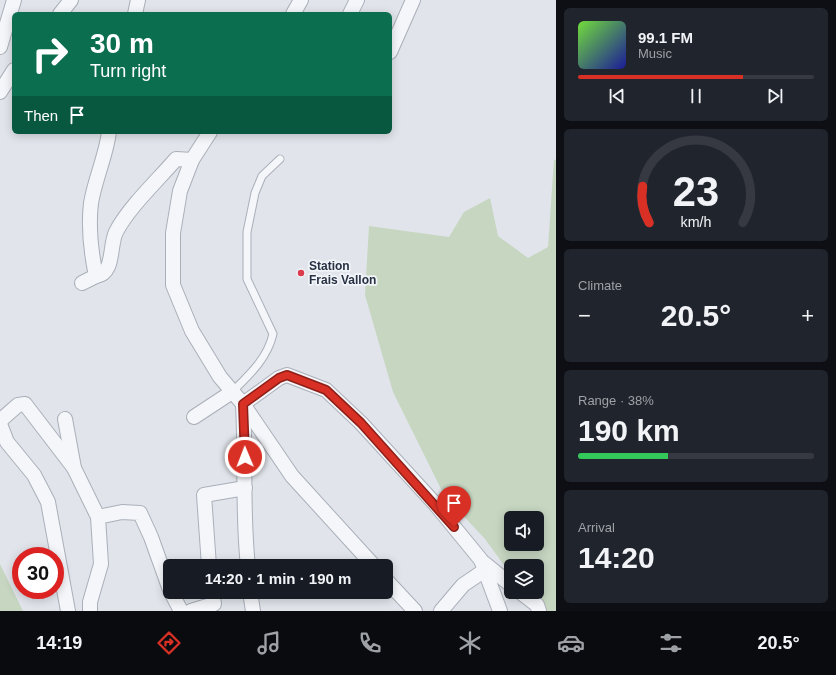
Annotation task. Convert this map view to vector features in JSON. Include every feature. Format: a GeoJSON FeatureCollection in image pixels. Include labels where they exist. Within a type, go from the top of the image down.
{"type":"FeatureCollection","features":[{"type":"Feature","properties":{"kind":"street"},"geometry":{"type":"LineString","coordinates":[[0,47],[14,0]]}},
{"type":"Feature","properties":{"kind":"street"},"geometry":{"type":"LineString","coordinates":[[62,12],[71,0]]}},
{"type":"Feature","properties":{"kind":"street"},"geometry":{"type":"LineString","coordinates":[[135,12],[138,0]]}},
{"type":"Feature","properties":{"kind":"street"},"geometry":{"type":"LineString","coordinates":[[294,12],[301,0]]}},
{"type":"Feature","properties":{"kind":"street"},"geometry":{"type":"LineString","coordinates":[[351,12],[357,0]]}},
{"type":"Feature","properties":{"kind":"street"},"geometry":{"type":"LineString","coordinates":[[392,47],[413,0]]}},
{"type":"Feature","properties":{"kind":"street"},"geometry":{"type":"LineString","coordinates":[[0,92],[12,73]]}},
{"type":"Feature","properties":{"kind":"street"},"geometry":{"type":"LineString","coordinates":[[96,276],[90,247],[91,202],[107,148],[109,134]]}},
{"type":"Feature","properties":{"kind":"street"},"geometry":{"type":"LineString","coordinates":[[82,283],[96,276],[102,275],[109,267],[111,244],[116,232],[133,208],[176,159],[188,148],[207,135]]}},
{"type":"Feature","properties":{"kind":"street"},"geometry":{"type":"LineString","coordinates":[[207,135],[192,160],[180,191],[173,233],[173,285],[192,331],[220,377],[243,404],[292,476],[368,559]]}},
{"type":"Feature","properties":{"kind":"street"},"geometry":{"type":"LineString","coordinates":[[176,159],[192,160]]}},
{"type":"Feature","properties":{"kind":"street"},"geometry":{"type":"LineString","coordinates":[[243,404],[279,378],[287,375],[326,390],[361,423],[436,505],[485,566],[504,581]]}},
{"type":"Feature","properties":{"kind":"street"},"geometry":{"type":"LineString","coordinates":[[194,417],[232,392]]}},
{"type":"Feature","properties":{"kind":"street"},"geometry":{"type":"LineString","coordinates":[[68,611],[48,502],[34,475],[7,442],[0,424],[2,419],[18,405],[25,404],[74,468],[98,517],[101,564],[90,602],[90,611]]}},
{"type":"Feature","properties":{"kind":"street"},"geometry":{"type":"LineString","coordinates":[[243,404],[248,559]]}},
{"type":"Feature","properties":{"kind":"street"},"geometry":{"type":"LineString","coordinates":[[65,419],[74,468]]}},
{"type":"Feature","properties":{"kind":"street"},"geometry":{"type":"LineString","coordinates":[[209,559],[204,495],[245,488]]}},
{"type":"Feature","properties":{"kind":"street"},"geometry":{"type":"LineString","coordinates":[[98,517],[122,512],[140,513],[151,537],[163,571]]}},
{"type":"Feature","properties":{"kind":"street"},"geometry":{"type":"LineString","coordinates":[[441,611],[463,585],[485,566]]}},
{"type":"Feature","properties":{"kind":"street"},"geometry":{"type":"LineString","coordinates":[[485,566],[500,611]]}},
{"type":"Feature","properties":{"kind":"street"},"geometry":{"type":"LineString","coordinates":[[393,588],[414,611]]}},
{"type":"Feature","properties":{"kind":"street"},"geometry":{"type":"LineString","coordinates":[[174,599],[181,611]]}},
{"type":"Feature","properties":{"kind":"street"},"geometry":{"type":"LineString","coordinates":[[191,611],[214,604],[213,599]]}},
{"type":"Feature","properties":{"kind":"street"},"geometry":{"type":"LineString","coordinates":[[251,599],[252,611]]}},
{"type":"Feature","properties":{"kind":"street"},"geometry":{"type":"LineString","coordinates":[[529,599],[537,605],[539,611]]}},
{"type":"Feature","properties":{"kind":"lane"},"geometry":{"type":"LineString","coordinates":[[232,392],[264,358],[270,348],[273,334],[247,279],[247,232],[255,193],[262,176],[280,159]]}},
{"type":"Feature","properties":{"kind":"green space"},"geometry":{"type":"Polygon","coordinates":[[[554,159],[556,161],[556,611],[537,611],[528,599],[544,599],[544,559],[504,559],[504,565],[485,539],[444,495],[393,392],[365,295],[369,226],[449,237],[464,212],[490,198],[498,236],[528,258],[548,247],[554,159]]]}},
{"type":"Feature","properties":{"kind":"green space"},"geometry":{"type":"Polygon","coordinates":[[[0,564],[12,589],[12,599],[17,599],[23,611],[0,611],[0,564]]]}},
{"type":"Feature","properties":{"kind":"place","name":"Station Frais Vallon"},"geometry":{"type":"Point","coordinates":[301,273]}},
{"type":"Feature","properties":{"kind":"route"},"geometry":{"type":"LineString","coordinates":[[245,457],[243,404],[279,378],[287,375],[303,380],[326,390],[361,423],[436,505],[454,527]]}}]}
